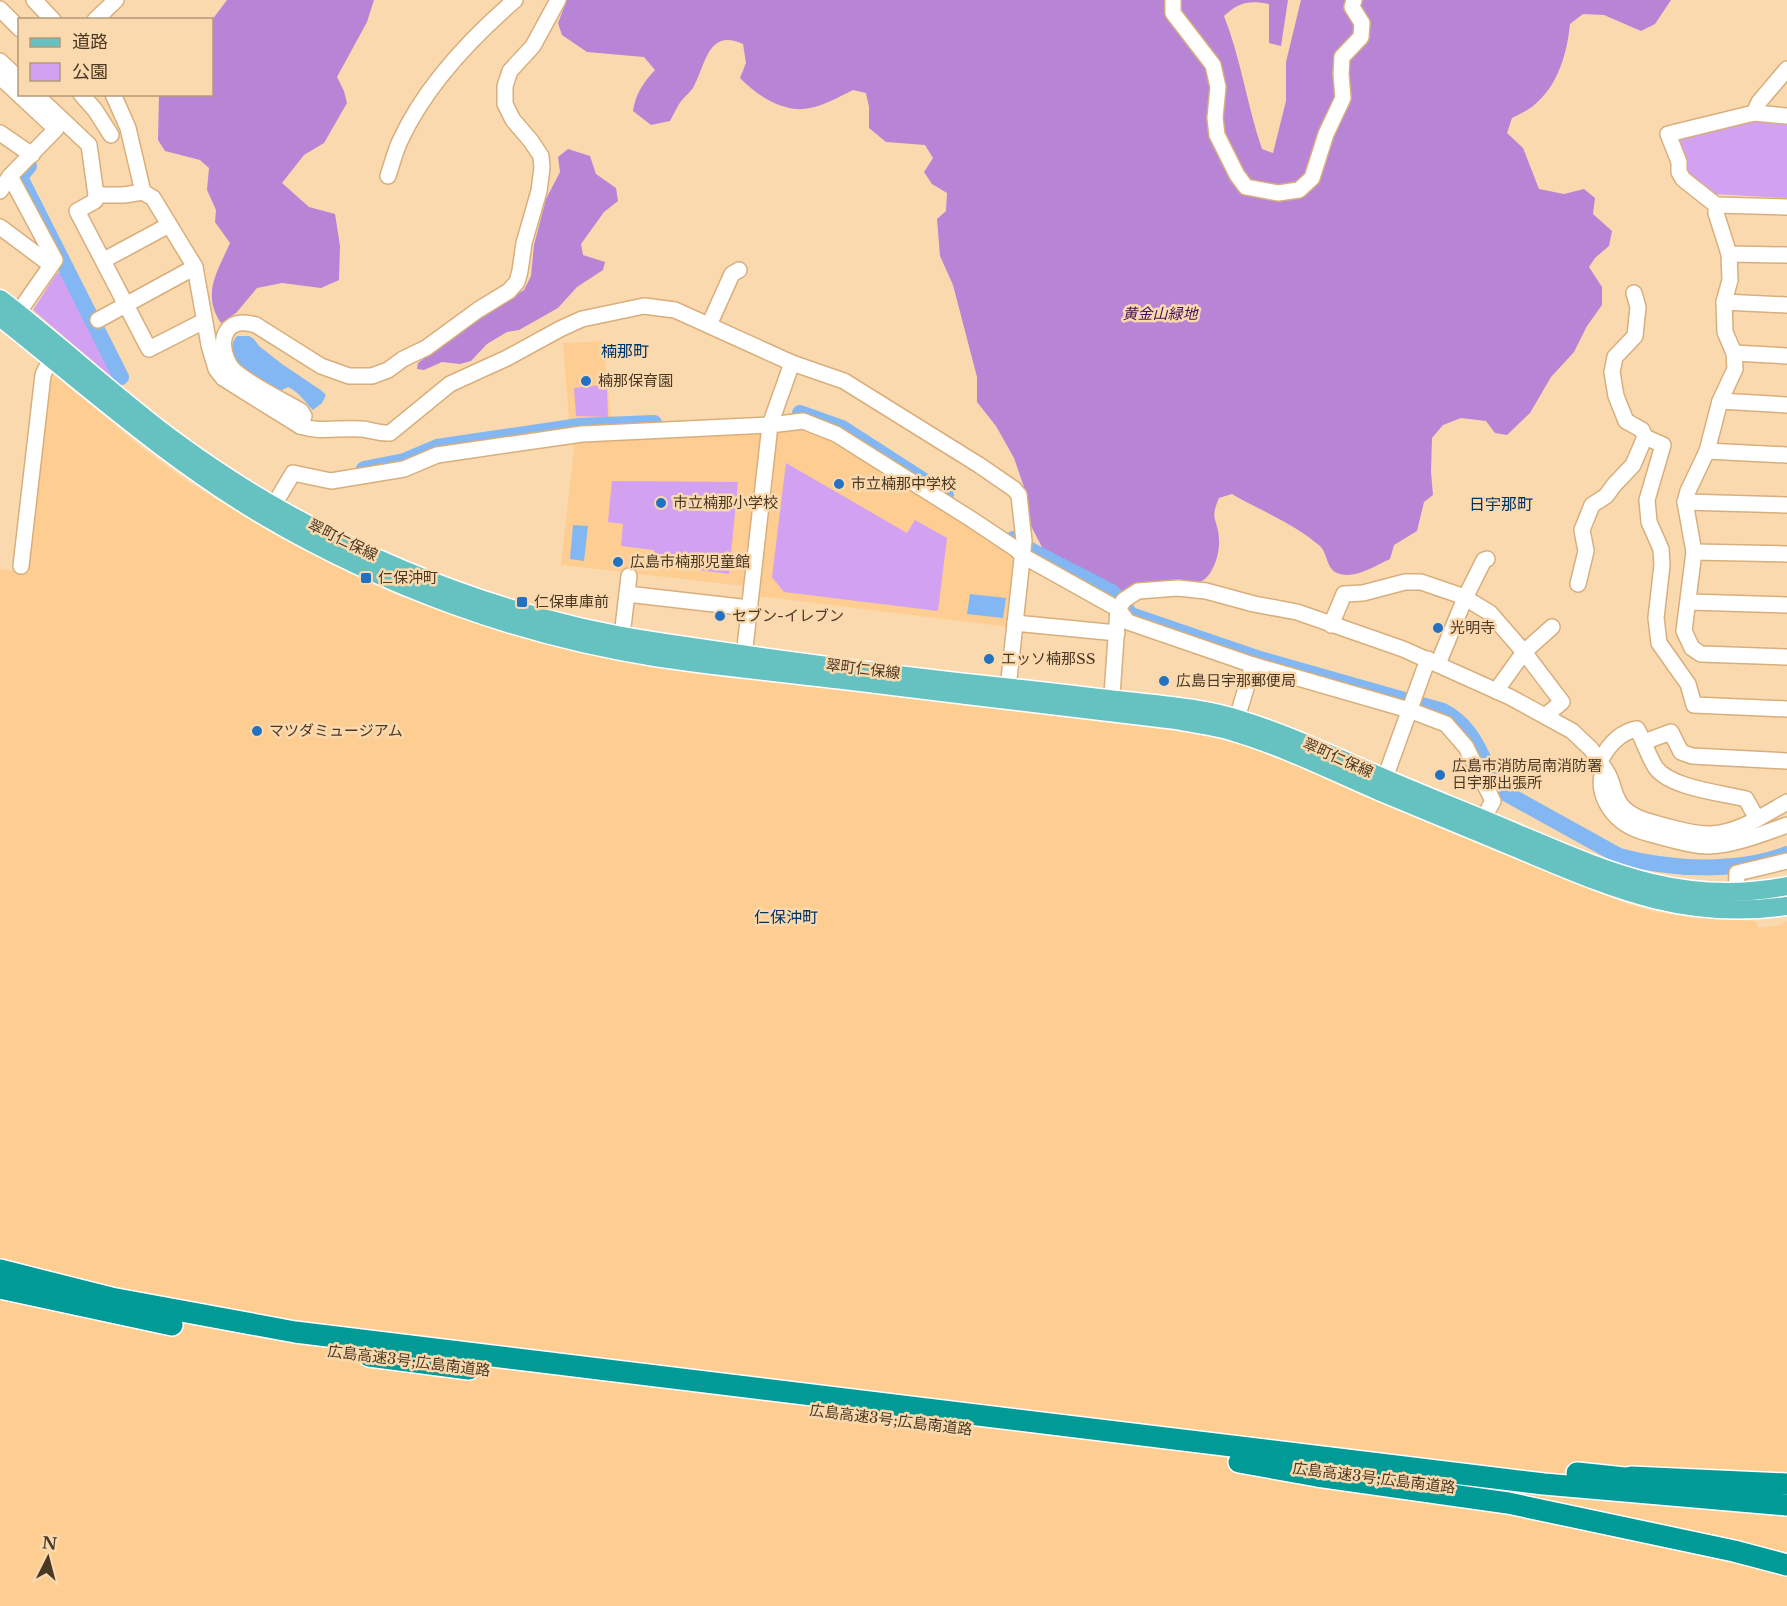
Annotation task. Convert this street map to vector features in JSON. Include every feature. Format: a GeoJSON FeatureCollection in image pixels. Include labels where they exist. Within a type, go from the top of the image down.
{"type":"FeatureCollection","features":[{"type":"Feature","properties":{"kind":"highway","name":"広島高速3号;広島南道路"},"geometry":{"type":"LineString","coordinates":[[1,1279],[131,1317],[292,1346],[1239,1462],[1592,1502],[1787,1517]]}},
{"type":"Feature","properties":{"kind":"highway","name":"広島高速3号;広島南道路"},"geometry":{"type":"LineString","coordinates":[[1,1279],[295,1332],[1555,1485],[1787,1505]]}},
{"type":"Feature","properties":{"kind":"highway"},"geometry":{"type":"LineString","coordinates":[[1239,1462],[1317,1476],[1498,1502],[1787,1560]]}},
{"type":"Feature","properties":{"kind":"highway"},"geometry":{"type":"LineString","coordinates":[[1361,1462],[1518,1468],[1787,1495]]}},
{"type":"Feature","properties":{"kind":"highway"},"geometry":{"type":"LineString","coordinates":[[1612,1476],[1787,1484]]}},
{"type":"Feature","properties":{"kind":"highway"},"geometry":{"type":"LineString","coordinates":[[1734,1551],[1787,1565]]}},
{"type":"Feature","properties":{"kind":"main road","name":"翠町仁保線"},"geometry":{"type":"LineString","coordinates":[[0,299],[9,315],[104,393],[222,474],[270,511],[372,555],[424,585],[489,617],[560,637],[654,657],[743,661]]}},
{"type":"Feature","properties":{"kind":"main road","name":"翠町仁保線"},"geometry":{"type":"LineString","coordinates":[[424,585],[556,623],[743,661],[1111,706],[1178,707],[1308,744],[1382,785],[1597,881],[1652,899],[1712,910],[1749,910],[1787,906]]}},
{"type":"Feature","properties":{"kind":"main road","name":"翠町仁保線"},"geometry":{"type":"LineString","coordinates":[[1382,785],[1484,819],[1632,879],[1676,889],[1736,893],[1787,886]]}},
{"type":"Feature","properties":{"kind":"street"},"geometry":{"type":"LineString","coordinates":[[6,0],[0,8],[18,27]]}},
{"type":"Feature","properties":{"kind":"street"},"geometry":{"type":"LineString","coordinates":[[34,0],[51,18]]}},
{"type":"Feature","properties":{"kind":"street"},"geometry":{"type":"LineString","coordinates":[[100,18],[116,0]]}},
{"type":"Feature","properties":{"kind":"street"},"geometry":{"type":"LineString","coordinates":[[388,176],[399,143],[425,96],[479,32],[515,0]]}},
{"type":"Feature","properties":{"kind":"street"},"geometry":{"type":"LineString","coordinates":[[300,426],[304,416],[301,411],[236,372],[228,362],[223,342],[227,330],[235,324],[246,322],[256,325],[321,366],[349,376],[372,376],[388,370],[403,359],[426,348],[478,310],[509,291],[517,282],[520,271],[524,243],[539,191],[542,168],[541,156],[513,120],[505,104],[505,86],[510,71],[534,46],[558,0]]}},
{"type":"Feature","properties":{"kind":"street"},"geometry":{"type":"LineString","coordinates":[[1173,0],[1173,13],[1213,65],[1218,87],[1215,118],[1217,135],[1237,175],[1246,186],[1278,193],[1299,190],[1312,178],[1326,134],[1343,98],[1342,57],[1361,37],[1362,23],[1352,7],[1354,0]]}},
{"type":"Feature","properties":{"kind":"street"},"geometry":{"type":"LineString","coordinates":[[0,61],[18,78]]}},
{"type":"Feature","properties":{"kind":"street"},"geometry":{"type":"LineString","coordinates":[[1754,113],[1759,102],[1787,69]]}},
{"type":"Feature","properties":{"kind":"street"},"geometry":{"type":"LineString","coordinates":[[0,76],[18,93]]}},
{"type":"Feature","properties":{"kind":"street"},"geometry":{"type":"LineString","coordinates":[[0,191],[10,176],[56,129],[21,96]]}},
{"type":"Feature","properties":{"kind":"street"},"geometry":{"type":"LineString","coordinates":[[37,96],[89,145],[95,201],[77,211],[149,349],[204,321]]}},
{"type":"Feature","properties":{"kind":"street"},"geometry":{"type":"LineString","coordinates":[[83,96],[111,135]]}},
{"type":"Feature","properties":{"kind":"street"},"geometry":{"type":"LineString","coordinates":[[114,96],[128,128],[143,192]]}},
{"type":"Feature","properties":{"kind":"street"},"geometry":{"type":"LineString","coordinates":[[1787,116],[1754,113],[1668,134],[1679,162],[1678,172],[1683,179],[1716,205],[1787,207]]}},
{"type":"Feature","properties":{"kind":"street"},"geometry":{"type":"LineString","coordinates":[[89,145],[128,128]]}},
{"type":"Feature","properties":{"kind":"street"},"geometry":{"type":"LineString","coordinates":[[0,133],[32,155]]}},
{"type":"Feature","properties":{"kind":"street"},"geometry":{"type":"LineString","coordinates":[[9,315],[55,260],[10,176]]}},
{"type":"Feature","properties":{"kind":"street"},"geometry":{"type":"LineString","coordinates":[[96,195],[143,192],[153,198],[195,267],[204,321],[216,369],[223,378],[300,426],[312,430],[361,429],[390,433],[450,384],[507,358],[582,319],[644,306],[675,310],[792,363],[844,381],[1014,489],[1018,495],[1023,549],[1007,694]]}},
{"type":"Feature","properties":{"kind":"street"},"geometry":{"type":"LineString","coordinates":[[1716,205],[1716,213],[1730,254],[1730,280],[1724,302],[1725,332],[1734,353],[1735,369],[1720,401],[1707,451],[1685,502],[1694,552],[1684,631],[1692,648],[1701,654],[1787,657]]}},
{"type":"Feature","properties":{"kind":"street"},"geometry":{"type":"LineString","coordinates":[[104,260],[169,225]]}},
{"type":"Feature","properties":{"kind":"street"},"geometry":{"type":"LineString","coordinates":[[0,227],[51,265]]}},
{"type":"Feature","properties":{"kind":"street"},"geometry":{"type":"LineString","coordinates":[[1730,254],[1787,255]]}},
{"type":"Feature","properties":{"kind":"street"},"geometry":{"type":"LineString","coordinates":[[98,320],[195,267]]}},
{"type":"Feature","properties":{"kind":"street"},"geometry":{"type":"LineString","coordinates":[[709,325],[732,274],[739,270]]}},
{"type":"Feature","properties":{"kind":"street"},"geometry":{"type":"LineString","coordinates":[[1634,293],[1638,307],[1635,336],[1615,357],[1612,372],[1616,396],[1626,421],[1642,430],[1645,437],[1663,445],[1647,500],[1649,522],[1661,549],[1656,618],[1659,643],[1688,684],[1694,705],[1787,709]]}},
{"type":"Feature","properties":{"kind":"street"},"geometry":{"type":"LineString","coordinates":[[1724,302],[1787,305]]}},
{"type":"Feature","properties":{"kind":"street"},"geometry":{"type":"LineString","coordinates":[[21,566],[43,375],[55,353]]}},
{"type":"Feature","properties":{"kind":"street"},"geometry":{"type":"LineString","coordinates":[[1734,353],[1787,356]]}},
{"type":"Feature","properties":{"kind":"street"},"geometry":{"type":"LineString","coordinates":[[743,661],[770,425],[792,363]]}},
{"type":"Feature","properties":{"kind":"street"},"geometry":{"type":"LineString","coordinates":[[1720,401],[1787,405]]}},
{"type":"Feature","properties":{"kind":"street"},"geometry":{"type":"LineString","coordinates":[[270,511],[293,473],[332,481],[404,469],[437,455],[582,434],[770,425],[803,421],[836,434],[1016,549],[1023,549],[1120,606],[1128,622],[1253,665],[1411,705],[1446,724],[1467,747],[1492,801],[1484,819]]}},
{"type":"Feature","properties":{"kind":"street"},"geometry":{"type":"LineString","coordinates":[[1578,585],[1586,551],[1582,530],[1592,505],[1606,496],[1633,465],[1645,437]]}},
{"type":"Feature","properties":{"kind":"street"},"geometry":{"type":"LineString","coordinates":[[1707,451],[1787,455]]}},
{"type":"Feature","properties":{"kind":"street"},"geometry":{"type":"LineString","coordinates":[[1685,502],[1787,505]]}},
{"type":"Feature","properties":{"kind":"street"},"geometry":{"type":"LineString","coordinates":[[1694,552],[1787,554]]}},
{"type":"Feature","properties":{"kind":"street"},"geometry":{"type":"LineString","coordinates":[[1382,785],[1411,705],[1484,560],[1487,559]]}},
{"type":"Feature","properties":{"kind":"street"},"geometry":{"type":"LineString","coordinates":[[622,636],[628,576]]}},
{"type":"Feature","properties":{"kind":"street"},"geometry":{"type":"LineString","coordinates":[[1331,625],[1344,594],[1363,593],[1405,582],[1421,582],[1465,598],[1490,613],[1524,652],[1562,702],[1545,716]]}},
{"type":"Feature","properties":{"kind":"street"},"geometry":{"type":"LineString","coordinates":[[1111,706],[1120,606],[1138,591],[1178,588],[1206,591],[1254,604],[1297,612],[1433,661],[1545,716],[1572,731],[1592,749],[1611,775],[1621,806],[1640,819],[1711,835],[1731,830],[1757,819],[1787,802]]}},
{"type":"Feature","properties":{"kind":"street"},"geometry":{"type":"LineString","coordinates":[[627,594],[749,608]]}},
{"type":"Feature","properties":{"kind":"street"},"geometry":{"type":"LineString","coordinates":[[1689,602],[1787,605]]}},
{"type":"Feature","properties":{"kind":"street"},"geometry":{"type":"LineString","coordinates":[[1015,623],[1117,633]]}},
{"type":"Feature","properties":{"kind":"street"},"geometry":{"type":"LineString","coordinates":[[1496,691],[1524,652],[1552,627]]}},
{"type":"Feature","properties":{"kind":"street"},"geometry":{"type":"LineString","coordinates":[[1235,725],[1253,665]]}},
{"type":"Feature","properties":{"kind":"street"},"geometry":{"type":"LineString","coordinates":[[1757,819],[1746,799],[1677,782],[1666,777],[1657,768],[1637,729],[1628,730],[1608,746],[1602,765],[1602,793],[1611,813],[1635,830],[1684,843],[1707,846],[1752,838],[1787,825]]}},
{"type":"Feature","properties":{"kind":"street"},"geometry":{"type":"LineString","coordinates":[[1644,742],[1671,732],[1681,752],[1692,756],[1787,761]]}},
{"type":"Feature","properties":{"kind":"street"},"geometry":{"type":"LineString","coordinates":[[1736,893],[1737,873],[1787,861]]}},
{"type":"Feature","properties":{"kind":"shaded area","name":"楠那保育園"},"geometry":{"type":"Polygon","coordinates":[[[603,341],[611,420],[569,420],[563,343],[603,341]]]}},
{"type":"Feature","properties":{"kind":"shaded area"},"geometry":{"type":"Polygon","coordinates":[[[54,375],[142,448],[191,484],[278,537],[396,595],[487,627],[553,646],[668,669],[1213,737],[1291,764],[1627,904],[1655,912],[1692,918],[1756,921],[1759,928],[1782,925],[1787,921],[1787,1606],[0,1606],[0,569],[28,572],[51,379],[54,375]]]}},
{"type":"Feature","properties":{"kind":"shaded area","name":"市立楠那中学校"},"geometry":{"type":"Polygon","coordinates":[[[799,425],[834,437],[1017,554],[1009,627],[757,596],[776,435],[779,428],[799,425]]]}},
{"type":"Feature","properties":{"kind":"shaded area","name":"市立楠那小学校"},"geometry":{"type":"Polygon","coordinates":[[[760,430],[763,433],[744,586],[561,565],[575,440],[760,430]]]}},
{"type":"Feature","properties":{"kind":"green space"},"geometry":{"type":"Polygon","coordinates":[[[227,0],[374,0],[367,22],[337,77],[347,103],[324,143],[304,155],[282,183],[309,207],[335,214],[340,246],[339,280],[321,288],[282,283],[257,288],[236,313],[221,323],[212,302],[212,292],[217,273],[230,243],[215,222],[216,210],[207,190],[209,168],[200,160],[165,151],[158,140],[159,96],[213,96],[213,19],[227,0]]]}},
{"type":"Feature","properties":{"kind":"green space","name":"黄金山緑地"},"geometry":{"type":"Polygon","coordinates":[[[567,0],[1288,0],[1281,46],[1269,43],[1269,4],[1245,3],[1224,16],[1262,149],[1273,153],[1286,101],[1286,62],[1301,0],[1671,0],[1655,24],[1641,31],[1604,15],[1583,14],[1570,24],[1564,58],[1549,89],[1533,106],[1512,118],[1507,133],[1523,148],[1539,189],[1564,194],[1584,189],[1595,198],[1593,214],[1612,231],[1609,246],[1595,258],[1589,267],[1602,287],[1602,305],[1587,326],[1574,352],[1551,377],[1530,413],[1507,435],[1495,433],[1486,421],[1461,418],[1443,425],[1432,438],[1433,495],[1424,502],[1417,531],[1394,545],[1390,559],[1371,568],[1350,575],[1333,571],[1323,549],[1310,538],[1289,524],[1232,494],[1219,498],[1216,506],[1214,516],[1219,549],[1214,565],[1206,578],[1190,586],[1120,597],[1110,589],[1072,571],[1044,551],[1030,524],[1024,487],[1014,458],[996,426],[977,402],[977,377],[953,285],[940,256],[937,219],[946,211],[947,193],[932,184],[924,172],[933,158],[925,145],[886,142],[869,128],[866,93],[853,90],[821,105],[800,109],[772,102],[754,91],[740,78],[746,63],[743,44],[731,40],[715,44],[693,88],[680,102],[670,121],[651,125],[633,111],[641,89],[655,70],[644,57],[587,52],[562,35],[558,23],[567,0]]]}},
{"type":"Feature","properties":{"kind":"green space"},"geometry":{"type":"Polygon","coordinates":[[[1756,118],[1787,120],[1787,198],[1712,194],[1684,176],[1676,142],[1679,136],[1756,118]]]}},
{"type":"Feature","properties":{"kind":"green space"},"geometry":{"type":"Polygon","coordinates":[[[568,149],[590,156],[596,174],[616,188],[618,201],[604,212],[581,244],[583,255],[605,262],[603,270],[577,287],[558,308],[519,330],[507,332],[487,344],[471,361],[460,364],[442,362],[424,370],[417,369],[418,363],[486,313],[524,290],[531,276],[534,245],[546,199],[560,172],[558,157],[568,149]]]}},
{"type":"Feature","properties":{"kind":"green space"},"geometry":{"type":"Polygon","coordinates":[[[62,272],[116,381],[33,310],[57,273],[62,272]]]}},
{"type":"Feature","properties":{"kind":"green space"},"geometry":{"type":"Polygon","coordinates":[[[601,385],[601,387],[607,387],[608,417],[576,416],[574,388],[601,385]]]}},
{"type":"Feature","properties":{"kind":"green space"},"geometry":{"type":"Polygon","coordinates":[[[786,463],[907,533],[915,520],[947,538],[938,611],[784,592],[772,577],[786,463]]]}},
{"type":"Feature","properties":{"kind":"green space"},"geometry":{"type":"Polygon","coordinates":[[[612,481],[738,482],[729,574],[653,564],[654,550],[621,546],[623,524],[608,522],[612,481]]]}},
{"type":"Feature","properties":{"kind":"water"},"geometry":{"type":"Polygon","coordinates":[[[237,336],[249,336],[254,339],[259,346],[282,364],[322,391],[326,395],[322,403],[313,410],[292,389],[288,387],[278,392],[244,369],[233,353],[232,345],[237,336]]]}},
{"type":"Feature","properties":{"kind":"water"},"geometry":{"type":"Polygon","coordinates":[[[573,525],[588,526],[584,561],[570,559],[573,525]]]}},
{"type":"Feature","properties":{"kind":"water"},"geometry":{"type":"Polygon","coordinates":[[[970,594],[1006,598],[1003,618],[967,614],[970,594]]]}},
{"type":"Feature","properties":{"kind":"waterway"},"geometry":{"type":"LineString","coordinates":[[29,166],[20,177],[121,377]]}},
{"type":"Feature","properties":{"kind":"waterway"},"geometry":{"type":"LineString","coordinates":[[800,413],[842,428],[946,495]]}},
{"type":"Feature","properties":{"kind":"waterway"},"geometry":{"type":"LineString","coordinates":[[364,469],[404,461],[437,447],[579,426],[654,423]]}},
{"type":"Feature","properties":{"kind":"waterway"},"geometry":{"type":"LineString","coordinates":[[1013,539],[1112,592],[1131,615],[1260,659],[1443,711],[1465,728],[1507,794],[1619,856],[1682,867],[1726,867],[1768,860],[1787,854]]}},
{"type":"Feature","properties":{"kind":"place","name":"楠那保育園"},"geometry":{"type":"Point","coordinates":[586,381]}},
{"type":"Feature","properties":{"kind":"place","name":"市立楠那中学校"},"geometry":{"type":"Point","coordinates":[839,484]}},
{"type":"Feature","properties":{"kind":"place","name":"市立楠那小学校"},"geometry":{"type":"Point","coordinates":[661,503]}},
{"type":"Feature","properties":{"kind":"place","name":"広島市楠那児童館"},"geometry":{"type":"Point","coordinates":[618,562]}},
{"type":"Feature","properties":{"kind":"place","name":"仁保沖町"},"geometry":{"type":"Point","coordinates":[366,578]}},
{"type":"Feature","properties":{"kind":"place","name":"仁保車庫前"},"geometry":{"type":"Point","coordinates":[522,602]}},
{"type":"Feature","properties":{"kind":"place","name":"セブン-イレブン"},"geometry":{"type":"Point","coordinates":[720,616]}},
{"type":"Feature","properties":{"kind":"place","name":"光明寺"},"geometry":{"type":"Point","coordinates":[1438,628]}},
{"type":"Feature","properties":{"kind":"place","name":"エッソ楠那SS"},"geometry":{"type":"Point","coordinates":[989,659]}},
{"type":"Feature","properties":{"kind":"place","name":"広島日宇那郵便局"},"geometry":{"type":"Point","coordinates":[1164,681]}},
{"type":"Feature","properties":{"kind":"place","name":"マツダミュージアム"},"geometry":{"type":"Point","coordinates":[257,731]}},
{"type":"Feature","properties":{"kind":"place","name":"広島市消防局南消防署 日宇那出張所"},"geometry":{"type":"Point","coordinates":[1440,775]}},
{"type":"Feature","properties":{"kind":"district","name":"楠那町"},"geometry":{"type":"Point","coordinates":[625,351]}},
{"type":"Feature","properties":{"kind":"district","name":"日宇那町"},"geometry":{"type":"Point","coordinates":[1501,504]}},
{"type":"Feature","properties":{"kind":"district","name":"仁保沖町"},"geometry":{"type":"Point","coordinates":[786,917]}}]}
